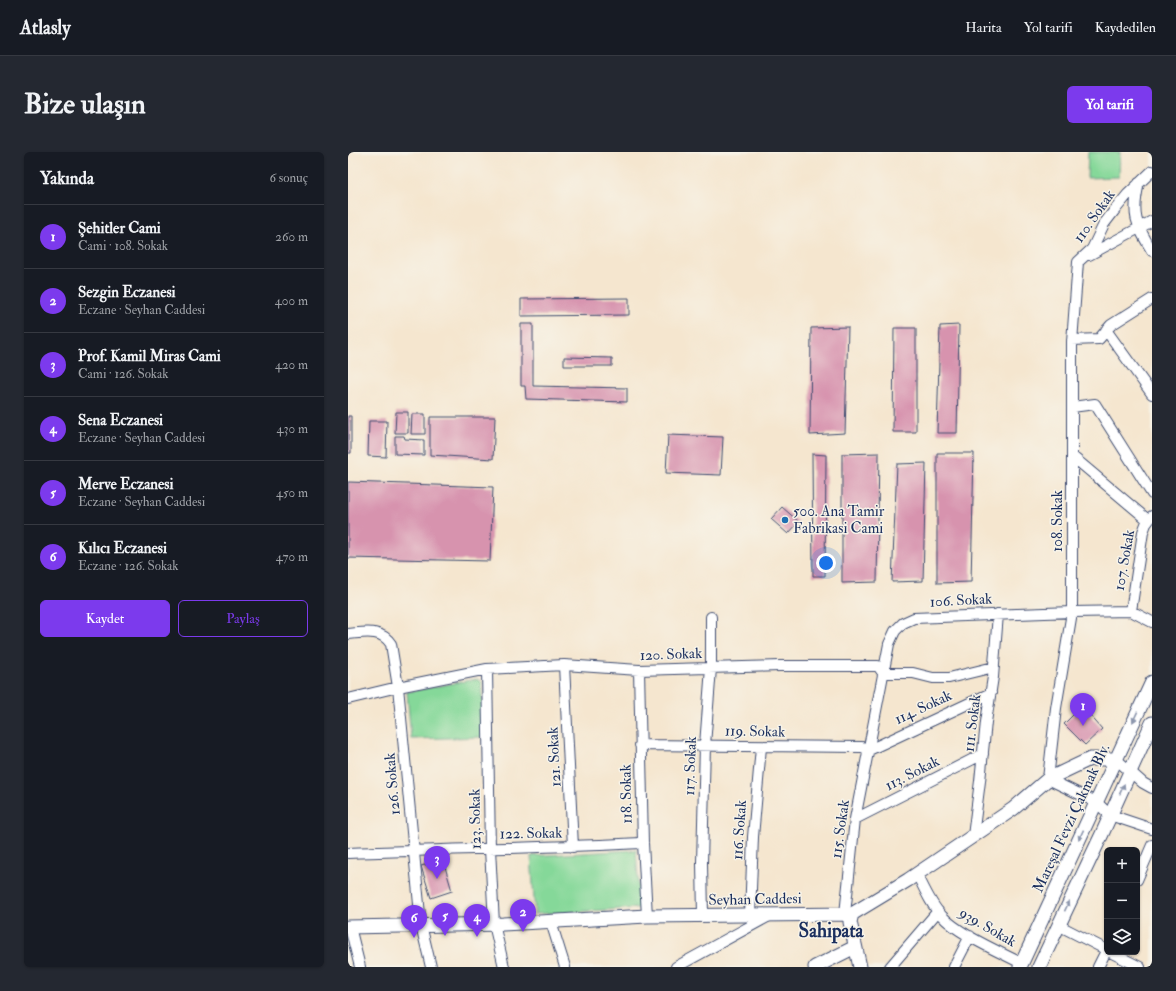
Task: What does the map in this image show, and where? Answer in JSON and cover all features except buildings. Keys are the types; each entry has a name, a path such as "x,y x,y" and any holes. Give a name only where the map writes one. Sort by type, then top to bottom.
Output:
{"main road":[{"name":"Mareşal Fevzi Çakmak Blv.","path":"1021,965 1152,682"},
{"path":"1038,967 1152,723"},
{"path":"860,967 849,914 917,874 1013,809 1048,778 1090,760 1116,759"},
{"name":"Seyhan Caddesi","path":"349,927 551,922 647,916 849,914"},
{"path":"815,967 855,947"}],"street":[{"name":"110. Sokak","path":"1078,262 1092,249 1104,224 1114,211 1152,171"},
{"path":"1139,183 1135,208 1136,219 1139,228 1152,251"},
{"path":"1078,262 1152,221"},
{"name":"108. Sokak","path":"1048,778 1056,708 1072,612 1072,340 1078,262"},
{"path":"1072,340 1099,339 1111,325 1152,299"},
{"path":"1106,330 1152,394"},
{"path":"1072,407 1095,404 1152,494"},
{"path":"1072,456 1150,518"},
{"name":"107. Sokak","path":"1131,611 1143,532 1150,518"},
{"name":"106. Sokak","path":"869,750 889,644 895,631 903,623 914,618 998,614 1131,611 1152,622"},
{"name":"111. Sokak","path":"973,836 994,667 998,614"},
{"name":"117. Sokak","path":"703,916 702,863 705,745 711,668 711,617"},
{"name":"126. Sokak","path":"348,634 381,634 387,638 391,644 398,686 412,850 421,925 430,967"},
{"name":"120. Sokak","path":"348,699 398,686 487,669 564,665 639,670 780,666 878,666 884,673 914,673 934,678 949,678 994,667"},
{"name":"121. Sokak","path":"564,665 573,847"},
{"name":"123. Sokak","path":"487,669 490,848 494,924 504,967"},
{"name":"118. Sokak","path":"639,670 643,843 647,916"},
{"name":"114. Sokak","path":"869,750 991,693"},
{"name":"119. Sokak","path":"640,746 705,745 862,748 869,750"},
{"name":"116. Sokak","path":"750,915 753,836 760,747"},
{"name":"115. Sokak","path":"849,914 855,819 869,750"},
{"name":"113. Sokak","path":"855,819 983,754"},
{"path":"1116,759 1143,783 1152,788"},
{"path":"1048,778 1096,802 1110,815 1152,829"},
{"name":"122. Sokak","path":"348,853 412,850 573,847 643,843"},
{"path":"1140,873 1152,845"},
{"name":"939. Sokak","path":"917,874 929,898 938,911 953,926 1021,965"},
{"path":"890,967 938,911"},
{"path":"676,967 771,915"},
{"path":"551,922 564,967"},
{"path":"1058,926 1104,948"},
{"path":"349,927 360,967"},
{"path":"954,967 970,936"},
{"path":"1098,967 1105,955"},
{"path":"1117,955 1140,967"}],"green space":[{"path":"1088,152 1120,152 1119,177 1087,178"},
{"path":"476,679 481,681 485,737 411,739 407,692"},
{"path":"636,850 640,908 535,914 531,856"}],"place":[{"name":"500. Ana Tamir Fabrikasi Cami","path":"785,520"},
{"name":"Şehitler Cami","path":"1083,726"},
{"name":"Prof. Kamil Miras Cami","path":"437,879"},
{"name":"Sezgin Eczanesi","path":"523,932"},
{"name":"Merve Eczanesi","path":"445,936"},
{"name":"Sena Eczanesi","path":"477,937"},
{"name":"Kılıcı Eczanesi","path":"414,938"}],"district":[{"name":"Sahipata","path":"831,930"}]}
